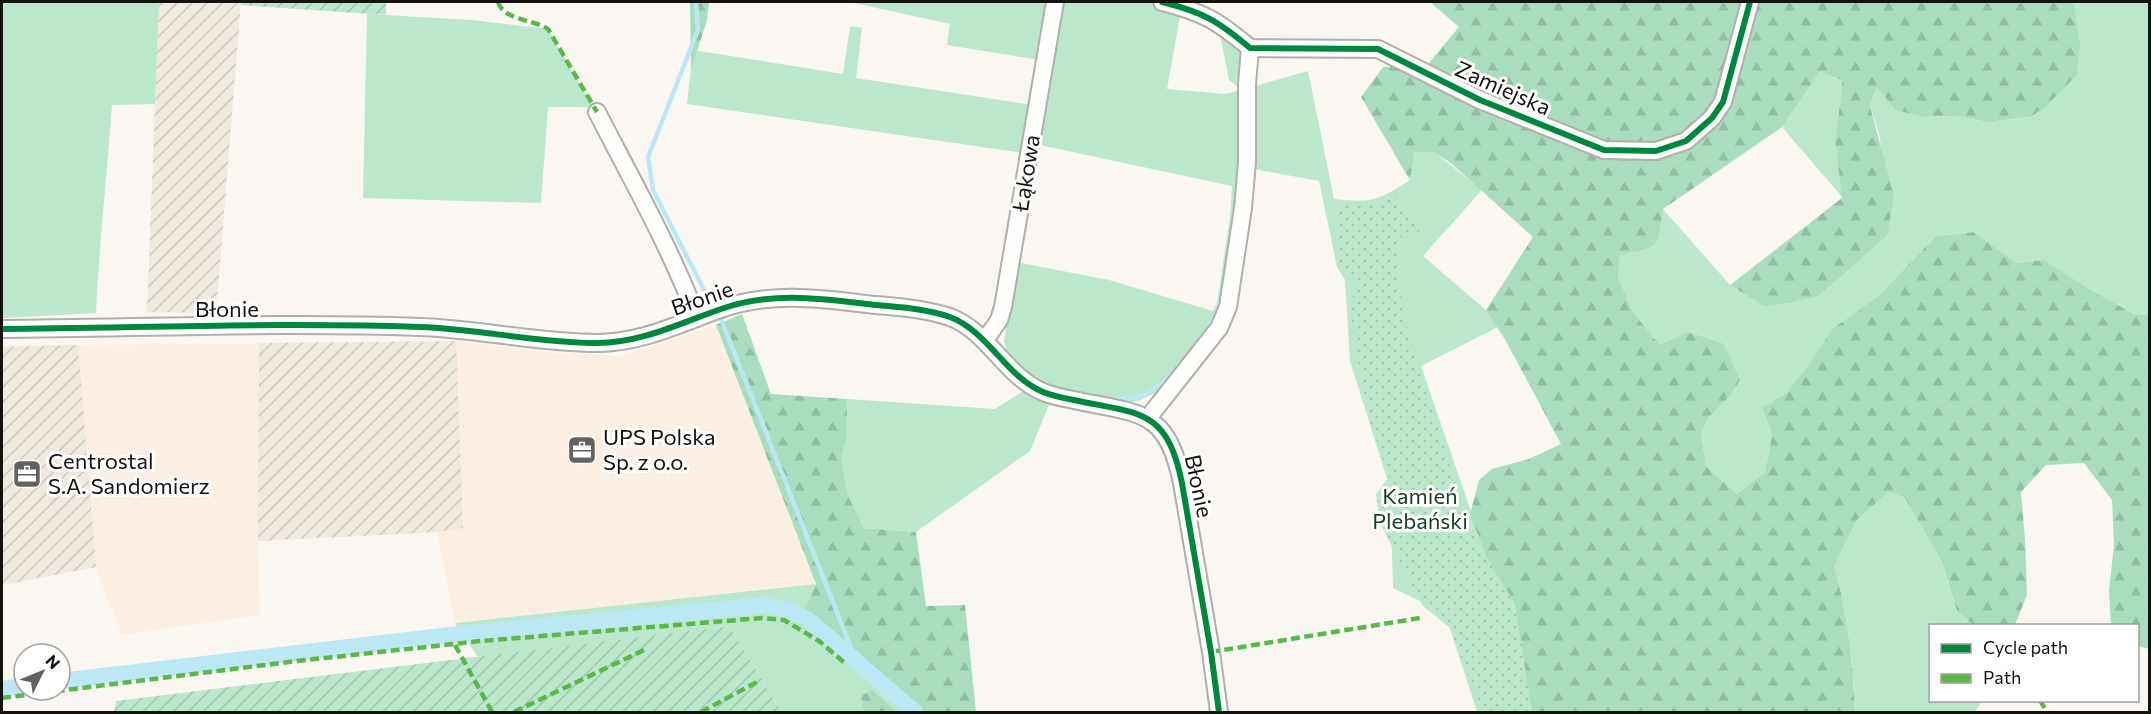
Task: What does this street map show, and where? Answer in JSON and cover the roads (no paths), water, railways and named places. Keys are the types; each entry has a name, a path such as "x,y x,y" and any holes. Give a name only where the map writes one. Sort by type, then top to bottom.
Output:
{"street":[{"name":"Łąkowa","path":"985,340 999,320 1003,307 1056,2"},
{"path":"1148,418 1219,328 1228,307 1243,208 1247,162 1247,84 1250,48 1234,33 1209,17 1194,10 1162,2"},
{"name":"Zamiejska","path":"1250,48 1378,49 1480,100 1604,150 1656,152 1686,141 1712,118 1723,102 1750,2"},
{"name":"Błonie","path":"597,112 686,288 697,318"},
{"name":"Błonie","path":"2,329 382,326 459,328 594,343 621,343 650,336 751,300 809,297 920,310 955,319 985,340 1021,379 1044,393 1148,418 1167,437 1178,462 1211,652 1219,712"}],"waterway":[{"path":"696,2 698,30 648,157 653,190 708,298"},
{"path":"1209,328 1220,303 1223,282"},
{"path":"721,319 857,663"},
{"path":"1111,399 1132,398 1150,391 1180,365"},
{"path":"72,680 459,634 768,605 788,610 809,620 915,712"},
{"path":"2,689 12,688"}],"place":[{"name":"UPS Polska Sp. z o.o.","path":"582,450"},
{"name":"Centrostal S.A. Sandomierz","path":"27,474"}],"park label":[{"name":"Kamień Plebański","path":"1420,508"}]}
